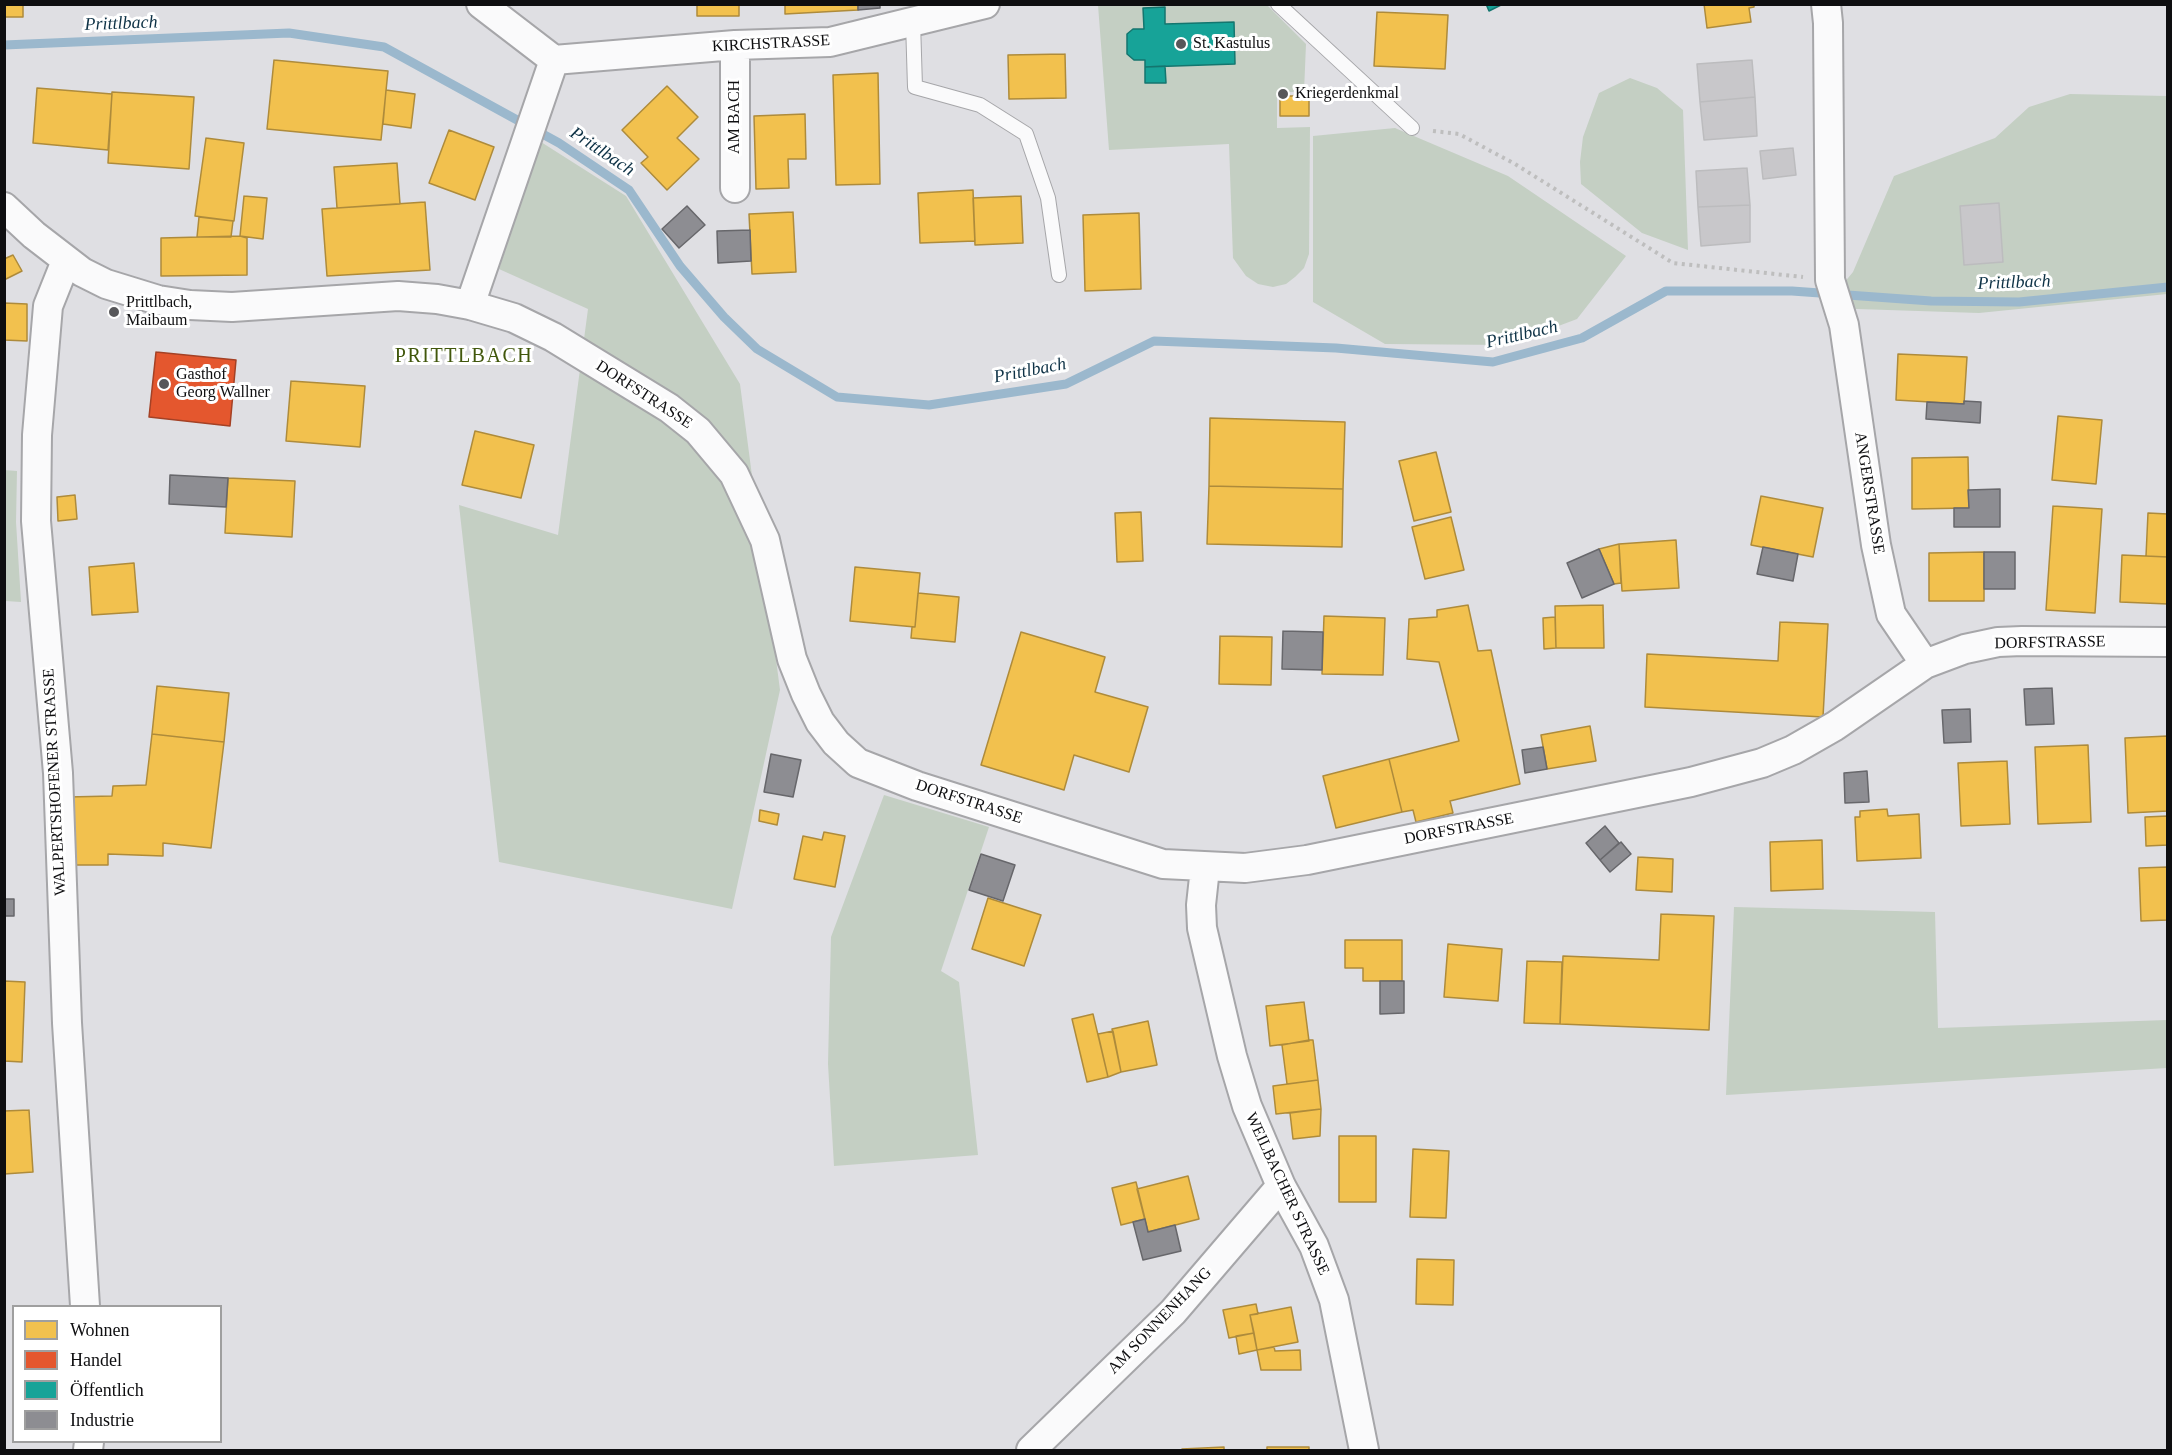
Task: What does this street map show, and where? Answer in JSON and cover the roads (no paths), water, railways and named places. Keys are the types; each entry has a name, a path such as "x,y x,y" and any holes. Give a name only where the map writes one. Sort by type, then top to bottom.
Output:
{"street":[{"path":"470,305 554,60 481,4"},
{"name":"KIRCHSTRASSE","path":"554,60 735,45 830,42 985,4"},
{"name":"ANGERSTRASSE","path":"1826,4 1830,280 1844,325 1876,545 1891,614 1925,664"},
{"name":"AM BACH","path":"735,45 735,188"},
{"name":"DORFSTRASSE","path":"4,207 34,235 82,272 114,286 158,300 190,305 232,307 398,296 437,298 514,318 553,337 669,408 699,431 734,474 765,540 792,659 806,694 820,722 836,743 858,763 917,786 1163,864 1205,868 1245,868 1307,860 1691,782 1752,766 1793,750 1835,726 1925,664 1965,649 1998,642 2022,641 2168,642"},
{"name":"WALPERTSHOFENER STRASSE","path":"66,261 48,306 37,435 36,521 58,773 68,1023 85,1305"},
{"name":"WEILBACHER STRASSE","path":"1205,868 1201,905 1202,928 1229,1045 1247,1106 1281,1186 1314,1246 1334,1300 1364,1450"},
{"name":"AM SONNENHANG","path":"1031,1450 1173,1312 1281,1186"}],"lane":[{"path":"1278,4 1412,128"},
{"path":"913,22 915,87 980,105 1026,134 1048,198 1059,275"}],"waterway":[{"name":"Prittlbach","path":"4,45 289,33 384,47 559,143 629,190 680,266 724,317 757,349 837,397 929,405 1066,384 1154,341 1336,348 1493,362 1582,338 1666,291 1792,291 1931,301 2019,302 2168,287"}],"place":[{"name":"St. Kastulus","path":"1181,44"},
{"name":"Kriegerdenkmal","path":"1283,94"},
{"name":"Prittlbach, Maibaum","path":"114,312"},
{"name":"Gasthof Georg Wallner","path":"164,384"}],"district":[{"name":"PRITTLBACH","path":"464,357"}]}
